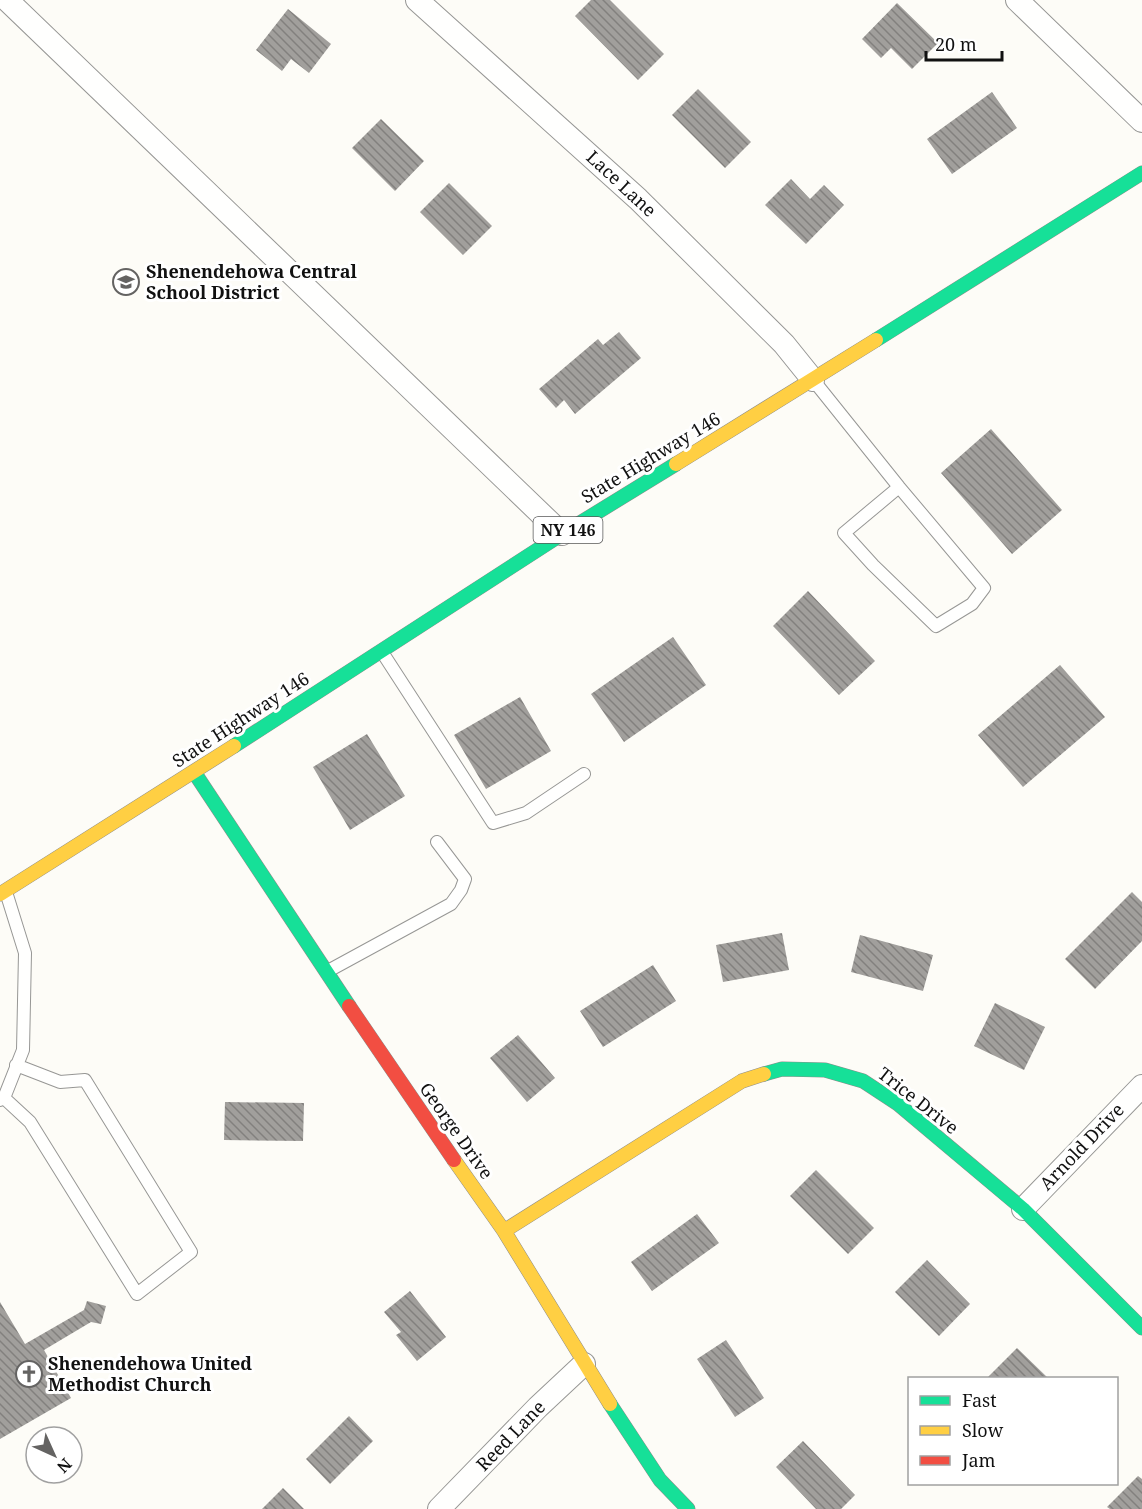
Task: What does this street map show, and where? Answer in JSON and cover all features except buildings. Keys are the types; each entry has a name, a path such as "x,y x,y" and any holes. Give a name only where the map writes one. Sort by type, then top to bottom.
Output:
{"street":[{"path":"7,0 562,534"},
{"name":"Lace Lane","path":"417,0 638,199 784,345 813,380"},
{"path":"1017,0 1142,121"},
{"name":"State Highway 146","path":"3,893 562,534 813,380 1142,173"},
{"name":"George Drive","path":"194,772 412,1101 504,1231 584,1364 660,1479 688,1509"},
{"name":"Trice Drive","path":"504,1231 742,1081 782,1069 825,1070 863,1081 897,1104 1023,1209 1142,1328"},
{"name":"Arnold Drive","path":"1023,1209 1142,1086"},
{"name":"Reed Lane","path":"440,1509 538,1407 584,1364"}],"lane":[{"path":"813,380 984,588 972,604 936,626 844,533 899,486"},
{"path":"382,651 493,823 526,813 584,774"},
{"path":"327,972 452,904 465,879 437,842"},
{"path":"3,893 25,953 23,1050 16,1065 2,1099 30,1122 137,1294 191,1252 85,1080 60,1082 16,1065"}],"traffic: fast":[{"path":"876,340 1142,173"},
{"path":"234,746 562,534 676,464"},
{"path":"194,772 349,1006"},
{"path":"764,1074 782,1069 825,1070 863,1081 898,1104 1023,1209 1142,1328"},
{"path":"610,1404 660,1480 688,1509"}],"traffic: slow":[{"path":"676,464 876,340"},
{"path":"0,894 234,746"},
{"path":"504,1231 742,1081 764,1074"},
{"path":"454,1160 504,1231 610,1404"}],"traffic: jam":[{"path":"349,1006 454,1160"}],"place":[{"name":"Shenendehowa Central School District","path":"126,282"},
{"name":"Shenendehowa United Methodist Church","path":"29,1374"}]}
